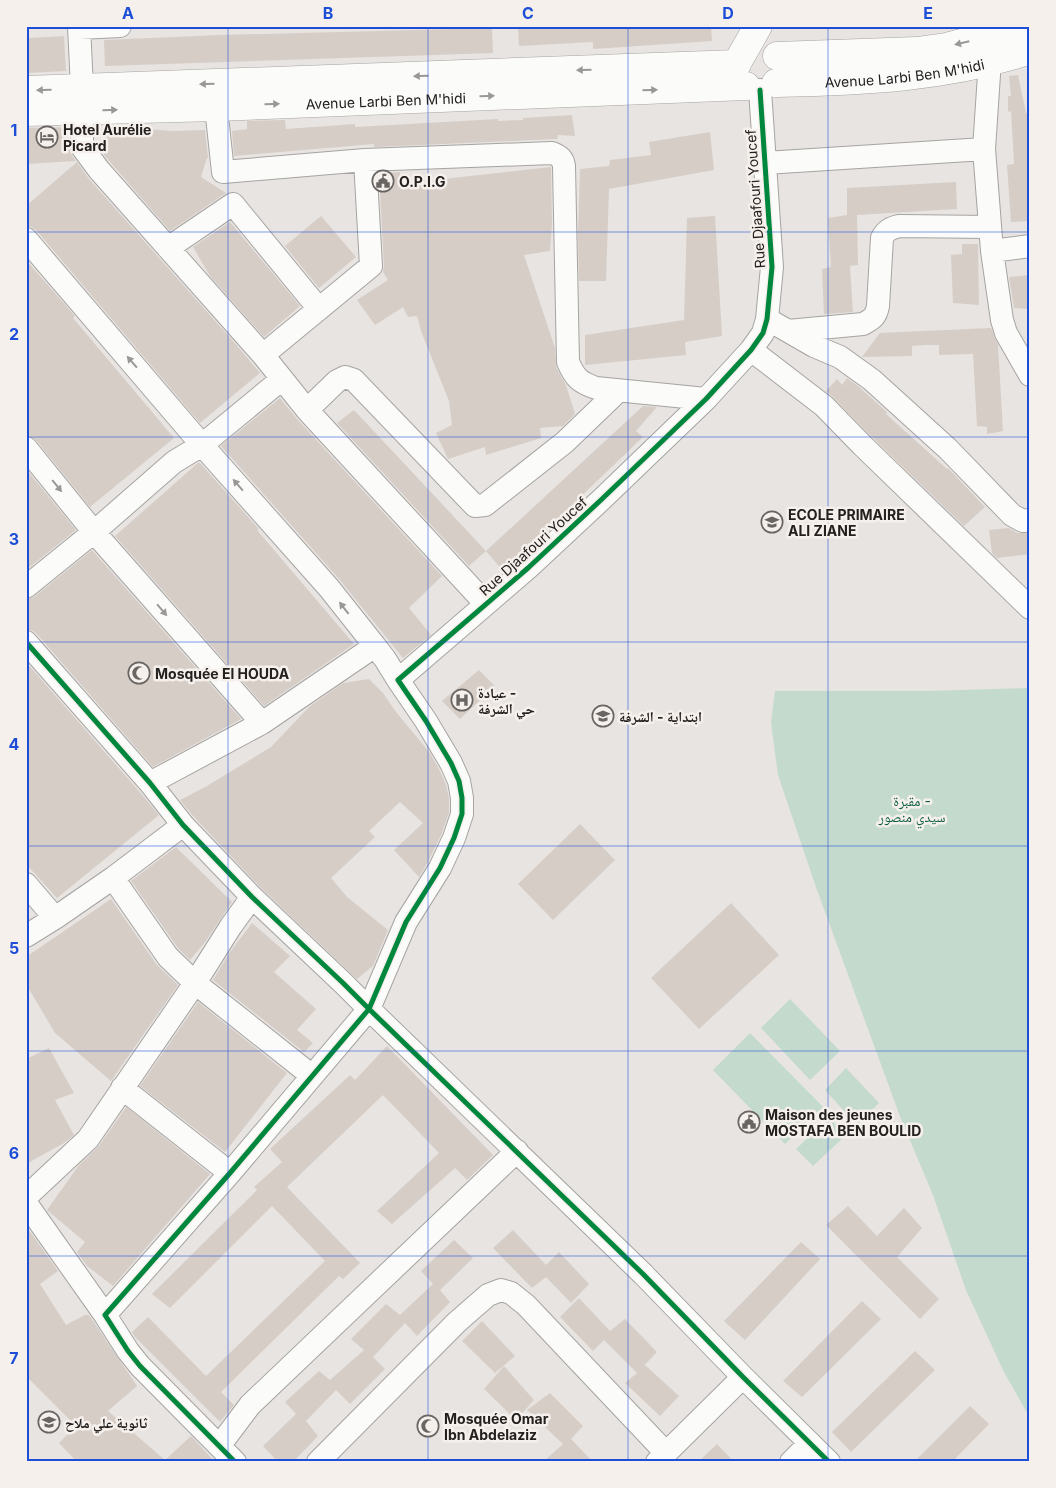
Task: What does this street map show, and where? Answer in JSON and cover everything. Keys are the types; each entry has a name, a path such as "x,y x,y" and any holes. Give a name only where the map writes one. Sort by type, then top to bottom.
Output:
{"main road":[{"name":"Avenue Larbi Ben M'hidi","path":"26,112 82,99 752,76 846,81 899,77 966,68 991,48 1026,26"},
{"name":"Avenue Larbi Ben M'hidi","path":"752,76 745,52 751,48 758,47 765,39 917,51 946,47 1030,50"},
{"path":"752,76 780,76 780,62 765,39"},
{"name":"Avenue Larbi Ben M'hidi","path":"26,90 82,99 216,106 752,76"}],"street":[{"path":"120,26 79,27 82,147 99,170 263,355 307,410 485,604"},
{"path":"991,48 984,149 992,251 1002,320 1006,333 1023,350 1030,375"},
{"name":"Rue Djaafouri Youcef","path":"398,680 528,568 706,399 763,333 767,319 772,267 765,164 752,76"},
{"path":"216,106 222,172 365,160 552,153 558,155 563,160 565,176 568,362 574,375 583,383 596,388 706,399"},
{"path":"765,164 984,149"},
{"path":"263,355 371,266 365,160"},
{"path":"168,248 234,204 319,309"},
{"path":"788,331 863,324 873,319 877,314 878,306 882,238 885,232 891,228 900,226 990,227"},
{"path":"26,239 202,445 328,588 375,646 426,720 451,763 459,781 462,798 462,814 454,838 440,868 406,922 369,1009 230,1173 105,1315"},
{"path":"992,251 1030,246"},
{"path":"767,319 814,346 840,357 872,380 948,449 1012,515 1023,521 1030,520"},
{"path":"750,350 824,406 1030,608"},
{"path":"307,410 337,382 345,377 354,380 476,506 480,506 485,505 565,442 618,391"},
{"path":"26,587 94,532 174,462 202,445 282,379"},
{"path":"26,448 94,532 262,723"},
{"path":"26,642 150,783 183,825 252,897 636,1267 830,1462"},
{"path":"150,783 262,723 375,646"},
{"path":"26,936 56,918 113,878 183,825"},
{"path":"113,878 168,956 195,983 312,1075"},
{"path":"26,884 56,918"},
{"path":"26,1197 88,1139 195,983 230,926 252,897"},
{"path":"122,1088 230,1173"},
{"path":"26,1203 140,1366 228,1454 250,1405 517,1151"},
{"path":"318,1462 457,1322 488,1295 501,1290 511,1293 526,1305 662,1457 743,1376"},
{"path":"791,1462 810,1442"}],"green space":[{"name":"مقبرة - سيدي منصور","path":"1030,688 1030,1418 1004,1372 966,1290 933,1195 901,1119 817,890 778,775 771,722 775,691 929,691"},
{"path":"790,999 840,1051 810,1080 761,1028"},
{"path":"750,1033 823,1107 785,1144 713,1070"},
{"path":"846,1068 879,1103 857,1125 825,1090"},
{"path":"829,1118 846,1135 813,1166 796,1149"}],"building":[{"path":"544,26 711,26 712,41 593,49 593,42 519,46 518,28"},
{"path":"492,28 493,53 105,66 104,40"},
{"path":"64,36 66,71 26,73 26,38"},
{"path":"1018,75 1026,113 1030,113 1030,221 1011,222 1007,165 1014,164 1011,111 1008,112 1008,96 1011,96 1009,76"},
{"path":"572,115 575,136 558,135 557,139 374,147 374,144 234,156 232,131 247,129 247,121 285,120 286,129 355,124 355,127 498,119 498,121 523,120 523,118"},
{"path":"103,126 173,131 205,130 208,158 201,177 226,193 170,231 104,155"},
{"name":"Hotel Aurélie Picard","path":"69,127 69,148 76,161 26,164 26,128"},
{"path":"710,132 714,170 609,189 606,281 579,281 580,169 609,166 610,160 651,155 649,142"},
{"path":"77,162 89,179 260,373 200,423 36,230 26,226 26,206"},
{"path":"551,167 552,224 550,251 524,255 555,348 556,367 566,385 575,414 563,426 540,428 541,438 486,455 485,447 448,459 436,433 452,425 449,401 421,331 417,316 408,317 403,307 375,325 357,300 388,280 383,272 379,173 400,172 400,184"},
{"path":"956,182 957,209 857,215 858,265 850,266 853,312 824,314 822,269 831,267 828,218 847,215 847,188"},
{"path":"321,216 356,257 319,288 285,246"},
{"path":"715,216 722,336 685,342 686,355 585,365 585,335 684,320 687,218"},
{"path":"230,222 300,306 264,337 210,276 193,247"},
{"path":"962,244 978,244 979,305 953,303 951,255 962,254"},
{"path":"26,260 75,316 73,318 174,438 90,507 36,440 26,435"},
{"path":"1030,275 1030,309 1014,308 1009,277"},
{"path":"991,328 998,345 1003,431 987,434 987,427 977,426 973,354 939,355 939,345 925,345 912,346 912,356 862,357 880,333"},
{"path":"847,378 948,468 985,507 964,526 826,391 837,379 842,385"},
{"path":"280,398 297,419 442,576 409,608 431,635 403,658 339,579 221,446"},
{"path":"643,406 657,407 636,431 643,437 503,571 486,551"},
{"path":"354,410 486,551 469,566 337,423"},
{"path":"199,462 259,529 257,530 354,644 264,706 115,536"},
{"path":"26,469 76,530 26,570"},
{"path":"1009,528 1017,533 1030,533 1030,554 997,558 992,553 989,530"},
{"name":"Mosquée El HOUDA","path":"92,550 241,719 153,767 36,633 26,629 26,600 34,597"},
{"path":"26,662 159,815 57,898 26,864"},
{"path":"479,670 495,686 460,719 442,701"},
{"path":"369,679 383,693 430,753 446,785 449,812 442,833 419,877 394,850 423,823 400,802 369,831 375,837 331,878 347,897 388,930 373,966 357,979 261,888 180,800 271,747 309,707 343,683"},
{"path":"580,824 615,860 553,920 518,884"},
{"path":"176,847 232,902 205,942 190,960 178,948 131,881"},
{"path":"111,899 157,965 178,985 111,1081 55,1033 26,984 26,957"},
{"path":"731,903 779,955 699,1029 651,978"},
{"path":"252,923 290,956 274,972 316,1009 297,1030 313,1043 304,1052 213,980 230,952"},
{"path":"198,1002 287,1073 225,1152 140,1086"},
{"path":"387,1046 493,1155 467,1180 455,1168 392,1224 377,1211 439,1153 383,1095 287,1187 360,1263 343,1279 339,1276 221,1392 234,1405 220,1422 132,1332 148,1317 206,1376 325,1261 272,1206 170,1308 152,1294 257,1190 254,1187 282,1162 270,1149 350,1075 355,1080"},
{"path":"49,1048 74,1093 55,1100 74,1135 64,1143 26,1164 26,1059"},
{"path":"126,1107 210,1174 113,1286 87,1266 77,1252 85,1242 47,1210 79,1165 99,1146"},
{"path":"848,1206 877,1236 904,1208 922,1228 897,1257 939,1299 920,1319 826,1225"},
{"path":"26,1226 58,1271 40,1284 66,1325 85,1315 89,1315 137,1386 108,1411 165,1460 191,1436 215,1462 77,1462 59,1443 76,1426 26,1376"},
{"path":"513,1230 546,1265 559,1252 589,1284 571,1303 546,1277 532,1288 493,1248"},
{"path":"454,1240 473,1258 440,1290 450,1302 417,1336 405,1323 373,1357 385,1369 350,1404 336,1390 306,1421 318,1436 293,1462 278,1462 263,1446 296,1414 285,1402 319,1371 330,1380 364,1350 351,1339 386,1304 400,1315 433,1284 421,1271"},
{"path":"801,1242 820,1259 745,1340 724,1321"},
{"path":"579,1298 610,1331 625,1319 657,1352 637,1373 604,1340 593,1351 560,1317"},
{"path":"862,1301 881,1319 802,1397 783,1381"},
{"path":"482,1321 515,1356 495,1373 462,1341"},
{"path":"915,1351 935,1370 851,1452 832,1432"},
{"path":"645,1365 679,1396 660,1416 625,1383"},
{"path":"504,1366 534,1400 516,1420 484,1389"},
{"path":"550,1393 583,1426 571,1439 593,1462 543,1462 563,1444 527,1410"},
{"path":"970,1406 989,1424 952,1462 914,1462"},
{"path":"717,1444 734,1462 698,1462"}],"cycle path":[{"path":"26,642 150,783 183,825 252,897 369,1009 406,922 440,868 454,838 462,814 459,781 451,763 426,721 398,680 528,568 602,499 706,399 751,350 763,333 767,319 772,267 760,90"},
{"path":"235,1462 140,1366 105,1315 230,1173 369,1009 643,1274 829,1462"}],"place":[{"name":"Hotel Aurélie Picard","path":"47,137"},
{"name":"O.P.I.G","path":"383,181"},
{"name":"ECOLE PRIMAIRE ALI ZIANE","path":"772,522"},
{"name":"Mosquée El HOUDA","path":"139,673"},
{"name":"عيادة - حي الشرفة","path":"462,700"},
{"name":"ابتداية - الشرفة","path":"603,716"},
{"name":"Maison des jeunes MOSTAFA BEN BOULID","path":"749,1122"},
{"name":"ثانوية علي ملاح","path":"49,1422"},
{"name":"Mosquée Omar Ibn Abdelaziz","path":"428,1426"}]}
